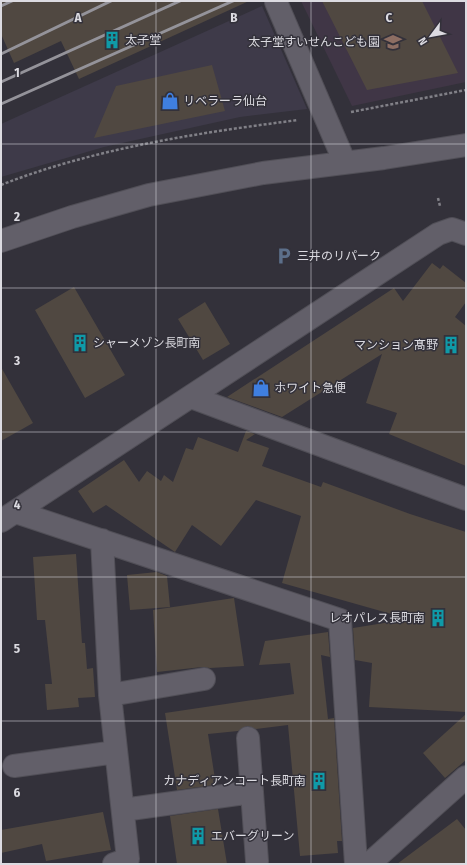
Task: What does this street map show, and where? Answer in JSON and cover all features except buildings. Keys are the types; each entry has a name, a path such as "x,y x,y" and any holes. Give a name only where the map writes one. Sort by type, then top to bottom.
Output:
{"street":[{"path":"276,2 346,163"},
{"path":"1,241 72,217 149,195 263,174 466,145"},
{"path":"9,516 438,234 452,229 466,234"},
{"path":"191,397 466,500"},
{"path":"9,516 102,540 340,620 356,864"},
{"path":"102,540 110,695 128,859 114,864"},
{"path":"110,695 204,679"},
{"path":"248,738 257,861"},
{"path":"14,766 116,752"},
{"path":"369,864 466,777"},
{"path":"123,810 252,792"}],"path":[{"path":"1,185 83,159 207,132 325,116 466,90"}],"shaded area":[{"name":"太子堂すいせんこども園","path":"301,1 466,1 466,82 352,106"},
{"path":"262,6 307,109 240,117 104,147 1,177 1,124"}],"railway":[{"path":"1,6 12,1"},
{"path":"1,54 111,1"},
{"path":"1,82 180,1"},
{"path":"1,104 233,1"}],"place":[{"name":"太子堂","path":"112,40"},
{"name":"太子堂すいせんこども園","path":"393,42"},
{"name":"リベラーラ仙台","path":"170,101"},
{"name":"三井のリパーク","path":"284,256"},
{"name":"シャーメゾン長町南","path":"80,343"},
{"name":"マンション髙野","path":"451,345"},
{"name":"ホワイト急便","path":"261,388"},
{"name":"レオパレス長町南","path":"438,618"},
{"name":"カナディアンコート長町南","path":"319,781"},
{"name":"エバーグリーン","path":"198,836"}]}
